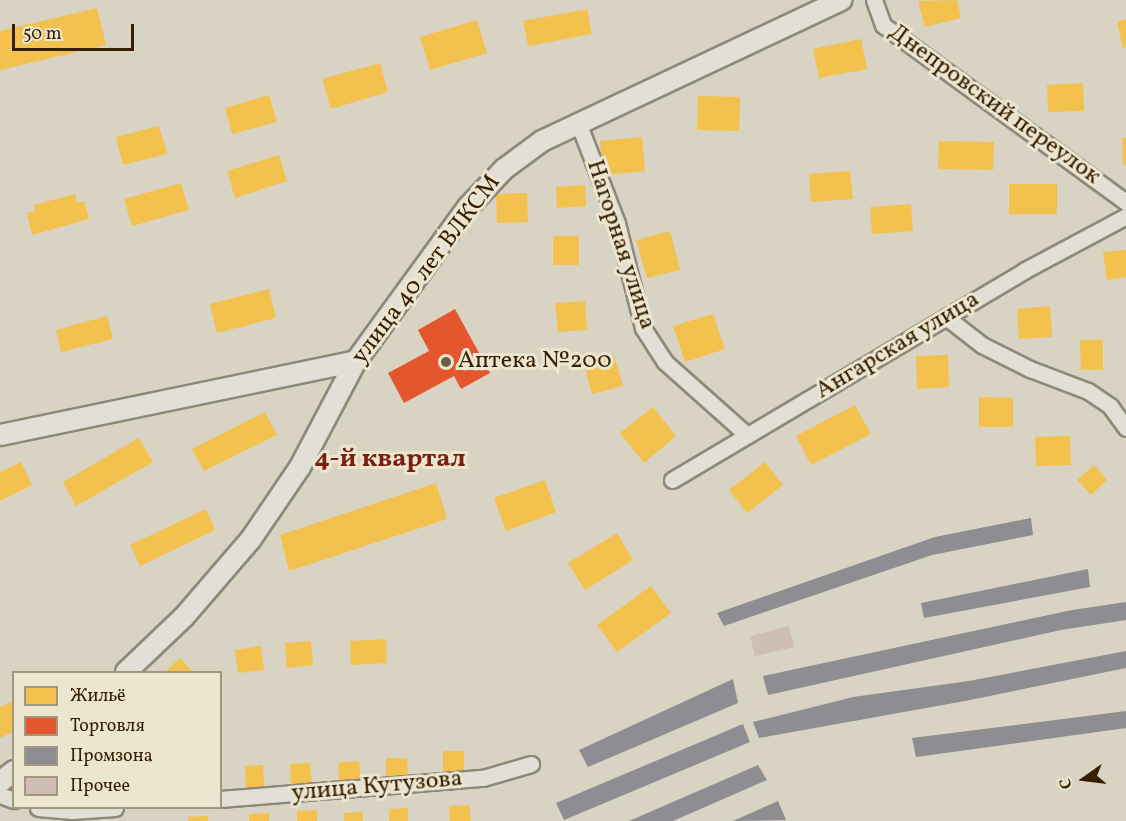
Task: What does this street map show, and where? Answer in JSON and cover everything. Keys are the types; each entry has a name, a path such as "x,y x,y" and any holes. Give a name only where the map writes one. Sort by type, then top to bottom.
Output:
{"street":[{"name":"улица 40 лет ВЛКСМ","path":"127,671 183,618 251,540 300,466 356,361 468,207 504,169 542,141 841,0"},
{"name":"Днепровский переулок","path":"874,0 883,25 1126,202"},
{"name":"Нагорная улица","path":"579,125 617,223 643,328 665,362 747,435"},
{"name":"Ангарская улица","path":"672,480 946,317 1126,216"},
{"path":"946,317 982,345 1029,369 1088,391 1110,406 1126,428"},
{"path":"0,435 356,361"},
{"name":"улица Кутузова","path":"222,799 483,778 531,764"},
{"path":"0,782 12,773"},
{"path":"55,809 72,811 94,809"}],"building: Жильё":[{"path":"957,0 961,18 925,27 918,1"},
{"path":"97,8 106,45 0,70 0,31"},
{"path":"587,9 592,34 528,46 523,21"},
{"path":"1126,19 1126,47 1123,48 1117,22"},
{"path":"477,20 487,53 430,70 420,37"},
{"path":"861,39 867,69 819,78 813,49"},
{"path":"380,63 388,92 331,109 322,79"},
{"path":"1083,83 1084,111 1048,112 1047,85"},
{"path":"269,95 277,122 232,134 225,108"},
{"path":"698,96 740,97 739,131 697,130"},
{"path":"159,126 167,154 123,165 116,137"},
{"path":"642,137 645,171 603,175 600,141"},
{"path":"1122,138 1126,138 1126,165 1123,165"},
{"path":"939,141 994,142 993,170 938,169"},
{"path":"279,155 287,181 235,198 227,171"},
{"path":"850,171 853,199 811,202 809,174"},
{"path":"181,183 189,210 132,226 124,199"},
{"path":"1009,184 1057,184 1057,214 1009,214"},
{"path":"585,185 586,206 557,208 556,187"},
{"path":"527,193 528,222 497,223 496,194"},
{"path":"75,194 77,203 84,201 89,219 32,235 27,213 35,211 34,205"},
{"path":"911,204 913,231 872,234 870,207"},
{"path":"670,231 680,270 647,278 636,240"},
{"path":"553,236 579,236 579,265 553,265"},
{"path":"1126,250 1126,277 1107,280 1103,252"},
{"path":"269,289 276,318 217,333 210,304"},
{"path":"585,301 587,330 558,332 555,303"},
{"path":"1050,306 1052,337 1019,339 1017,309"},
{"path":"713,314 725,349 685,362 673,326"},
{"path":"107,316 113,339 61,352 56,330"},
{"path":"1080,340 1103,340 1103,370 1081,370"},
{"path":"948,355 949,387 917,389 916,356"},
{"path":"614,356 623,386 592,394 584,365"},
{"path":"979,397 1013,398 1013,427 979,427"},
{"path":"855,405 871,434 811,465 796,436"},
{"path":"653,407 676,436 644,463 620,433"},
{"path":"265,412 277,435 204,471 192,449"},
{"path":"1070,436 1071,465 1036,466 1035,437"},
{"path":"139,438 153,462 76,506 63,482"},
{"path":"21,462 32,485 0,501 0,472"},
{"path":"765,462 783,485 747,513 729,490"},
{"path":"1094,465 1107,480 1091,495 1077,480"},
{"path":"545,480 556,512 506,531 494,498"},
{"path":"436,483 447,519 289,571 280,535"},
{"path":"206,509 215,530 140,566 130,545"},
{"path":"617,533 633,560 585,590 568,563"},
{"path":"651,586 671,613 617,652 597,625"},
{"path":"386,639 387,663 351,665 350,641"},
{"path":"311,641 313,665 287,668 285,643"},
{"path":"261,646 264,670 238,673 235,650"},
{"path":"180,658 192,671 166,671"},
{"path":"12,702 12,732 0,738 0,707"},
{"path":"443,751 464,751 464,774 443,774"},
{"path":"386,758 407,758 408,779 386,779"},
{"path":"359,761 361,780 339,782 338,763"},
{"path":"310,763 312,785 291,786 290,764"},
{"path":"263,765 264,787 246,788 245,766"},
{"path":"469,805 471,821 450,821 449,806"},
{"path":"408,808 408,821 389,821 389,809"},
{"path":"317,810 317,821 297,821 297,811"},
{"path":"363,812 363,821 344,821 344,813"},
{"path":"269,813 269,821 249,821 249,814"},
{"path":"208,816 208,821 188,821 188,817"}],"building: Торговля":[{"name":"Аптека №200","path":"455,309 490,373 461,389 454,376 404,403 388,373 429,351 418,330"}],"building: Промзона":[{"path":"1031,518 1033,535 932,555 724,626 717,613 935,537"},
{"path":"1088,569 1090,587 924,618 921,603"},
{"path":"1126,602 1126,620 1061,630 768,695 763,676 1072,610"},
{"path":"1126,651 1126,668 965,701 759,738 753,722 853,697 969,681"},
{"path":"733,679 738,703 588,767 579,750"},
{"path":"1126,711 1126,728 916,757 912,738"},
{"path":"743,724 750,742 564,820 556,803"},
{"path":"758,765 767,780 673,821 629,821"},
{"path":"778,801 786,820 733,821"}],"building: Прочее":[{"path":"789,626 794,647 755,656 750,636"}],"place":[{"name":"Аптека №200","path":"446,362"}],"district":[{"name":"4-й квартал","path":"390,460"}]}
